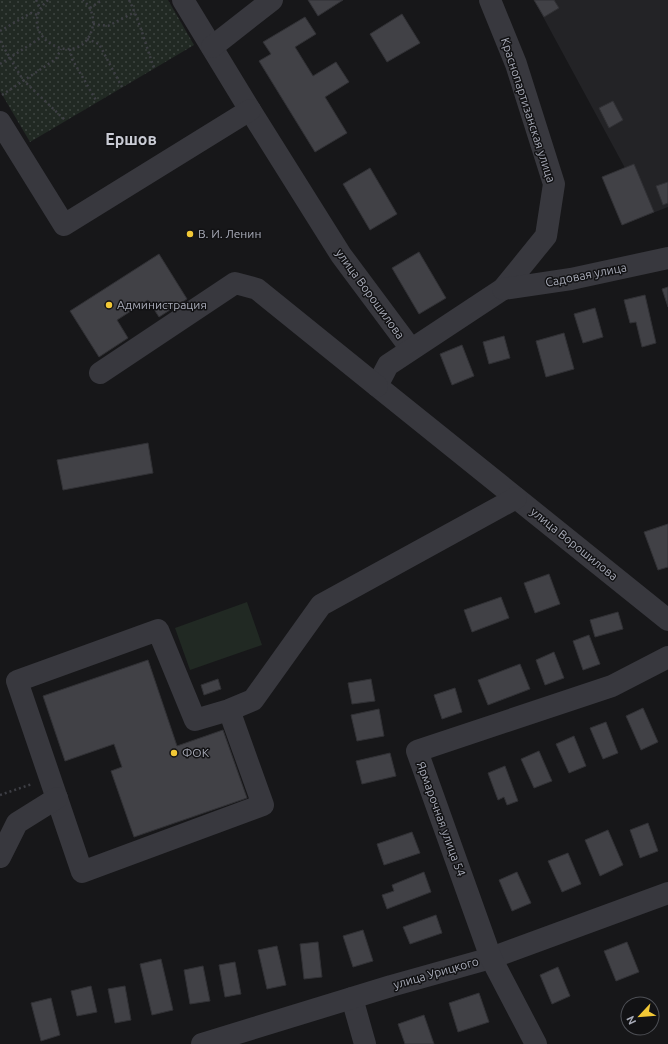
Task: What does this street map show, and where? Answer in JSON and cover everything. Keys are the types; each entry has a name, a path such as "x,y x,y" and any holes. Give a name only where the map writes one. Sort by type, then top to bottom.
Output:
{"street":[{"name":"улица Ворошилова","path":"183,0 341,255 411,349 388,365 377,386 668,620"},
{"path":"212,47 272,0"},
{"name":"Краснопартизанская улица","path":"411,349 503,289 546,236 554,184 516,64 490,0"},
{"path":"0,122 64,225 250,110"},
{"name":"Садовая улица","path":"503,289 571,279 668,258"},
{"path":"100,373 235,283 257,289 377,386"},
{"path":"229,710 263,805 82,872 17,681 158,630 195,720 229,710 253,700 321,605 516,498"},
{"name":"Ярмарочная улица 54","path":"536,1044 491,958 417,751 612,686 668,657"},
{"path":"0,857 17,823 57,798"},
{"name":"улица Урицкого","path":"202,1044 228,1040 352,998 491,958 668,893"},
{"path":"352,998 365,1044"}],"path":[{"path":"36,0 40,9"},
{"path":"48,0 40,9 38,15 38,26 42,37 51,45 61,49 70,49 80,45 87,39 93,24 90,8 83,0"},
{"path":"90,8 102,0"},
{"path":"130,0 154,68"},
{"path":"93,24 108,26 135,12"},
{"path":"0,31 31,13 38,15"},
{"path":"0,64 42,37"},
{"path":"87,39 99,44 122,87"},
{"path":"0,41 24,80 66,121"},
{"path":"2,95 56,59 61,49"},
{"path":"70,49 72,59 97,102"},
{"path":"0,795 50,778"}],"shaded area":[{"path":"0,0 168,0 194,45 30,142 0,91"},
{"path":"534,0 668,0 668,207 622,225 602,177 625,168"},
{"path":"247,602 262,645 190,670 175,628"}],"building":[{"path":"308,0 343,0 318,16"},
{"path":"534,0 554,0 559,8 544,17"},
{"path":"402,14 420,43 387,62 370,34"},
{"path":"305,17 316,34 295,47 313,76 336,62 349,82 325,97 347,133 315,152 259,61 271,54 263,42"},
{"path":"613,101 623,120 609,128 599,108"},
{"path":"634,164 654,212 622,225 602,177"},
{"path":"370,168 397,214 370,230 343,184"},
{"path":"668,182 668,203 663,205 656,186"},
{"path":"419,252 446,298 419,314 392,268"},
{"name":"Администрация","path":"159,254 187,299 159,317 148,300 117,320 128,338 99,357 70,311"},
{"path":"668,287 668,307 662,289"},
{"path":"645,295 656,343 642,347 636,322 630,323 624,300"},
{"path":"595,308 603,337 583,343 574,314"},
{"path":"564,333 574,369 546,377 536,341"},
{"path":"504,336 510,358 489,364 483,342"},
{"path":"462,345 474,376 452,385 440,354"},
{"path":"148,443 153,473 63,490 57,460"},
{"path":"668,524 668,567 658,570 644,532"},
{"path":"549,574 560,604 535,613 524,583"},
{"path":"501,597 509,618 472,632 464,610"},
{"path":"618,612 623,629 595,637 590,620"},
{"path":"589,635 600,664 583,670 573,641"},
{"path":"554,652 564,678 545,685 536,660"},
{"name":"ФОК","path":"148,660 177,746 223,730 247,798 134,837 111,771 122,767 114,744 65,761 43,696"},
{"path":"520,664 530,689 488,705 478,680"},
{"path":"218,679 221,689 204,695 201,685"},
{"path":"371,679 375,701 352,704 348,683"},
{"path":"455,688 462,712 442,719 434,695"},
{"path":"643,708 658,742 641,750 626,716"},
{"path":"379,709 384,736 357,741 351,715"},
{"path":"606,722 618,753 603,759 590,728"},
{"path":"574,736 586,766 569,773 556,744"},
{"path":"539,751 552,781 534,788 521,759"},
{"path":"390,753 396,776 362,784 356,761"},
{"path":"505,766 518,801 507,805 504,797 498,800 488,773"},
{"path":"648,823 658,851 640,858 630,830"},
{"path":"608,830 623,865 600,876 585,840"},
{"path":"412,832 420,853 384,865 377,844"},
{"path":"568,853 581,884 562,892 548,861"},
{"path":"424,872 431,892 387,909 382,895 394,891 392,885"},
{"path":"517,872 531,903 512,911 499,880"},
{"path":"436,915 442,933 410,944 403,927"},
{"path":"363,930 373,961 353,967 343,936"},
{"path":"318,942 322,977 304,979 300,944"},
{"path":"627,942 639,972 616,981 604,951"},
{"path":"277,946 286,985 267,989 258,950"},
{"path":"161,959 173,1010 152,1015 140,964"},
{"path":"235,962 241,994 225,997 219,965"},
{"path":"203,966 210,1001 190,1004 184,970"},
{"path":"558,967 570,996 552,1004 540,975"},
{"path":"91,986 97,1012 77,1016 71,991"},
{"path":"125,986 131,1020 115,1023 108,989"},
{"path":"479,993 489,1022 458,1032 449,1003"},
{"path":"51,998 60,1035 41,1041 31,1003"},
{"path":"424,1015 434,1044 405,1044 398,1024"}],"place":[{"name":"В. И. Ленин","path":"190,234"},
{"name":"Администрация","path":"109,305"},
{"name":"ФОК","path":"174,753"}],"district":[{"name":"Ершов","path":"131,139"}]}
